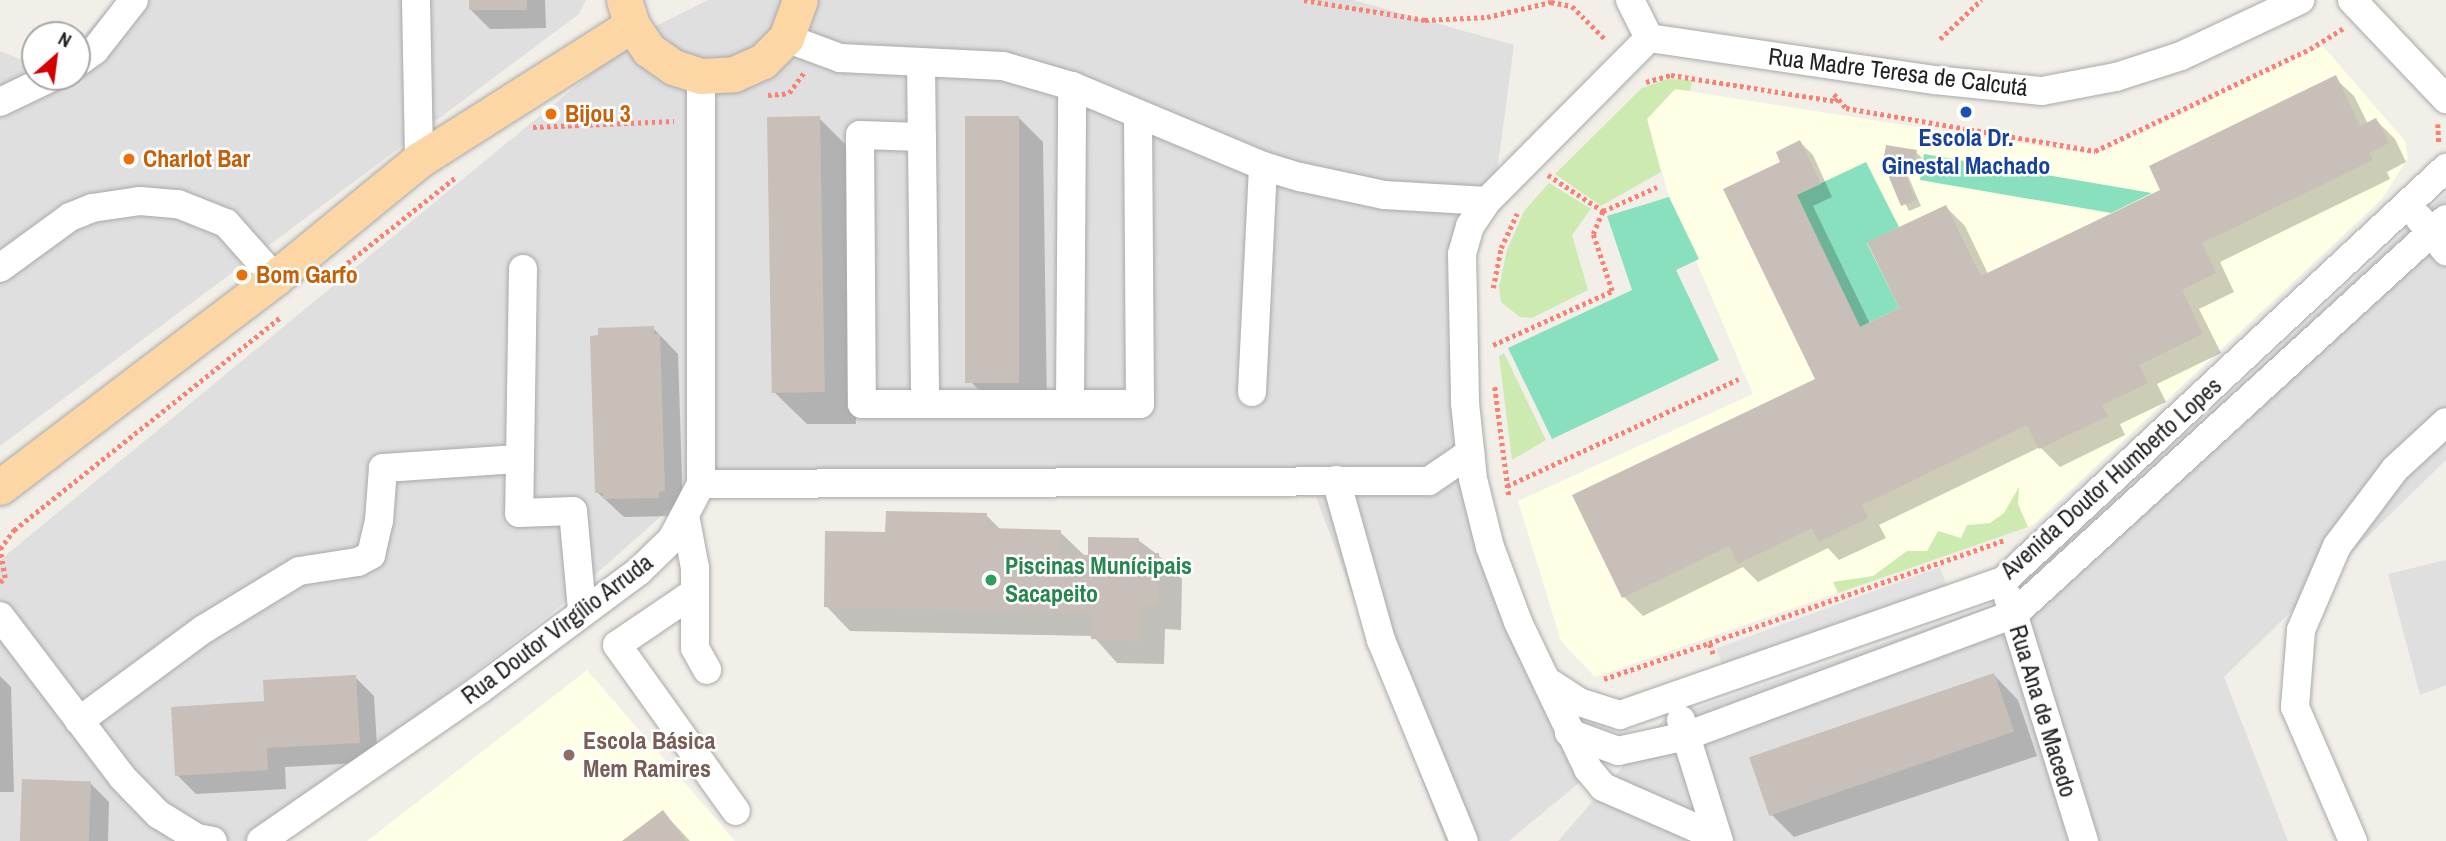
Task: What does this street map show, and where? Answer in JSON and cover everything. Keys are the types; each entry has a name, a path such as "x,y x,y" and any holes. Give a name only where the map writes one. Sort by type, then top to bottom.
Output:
{"main road":[{"path":"0,487 275,278 419,160 628,13 649,50 673,67 701,76 734,74 763,61 796,51 800,0"}],"street":[{"path":"91,53 134,0"},
{"path":"416,0 419,160"},
{"path":"1630,0 1649,38 1487,201 1470,226 1462,254 1461,333 1470,453 1490,547 1569,733 1603,787 1718,839"},
{"name":"Rua Madre Teresa de Calcutá","path":"1649,38 2008,89 2065,89 2181,56 2300,0"},
{"path":"2352,0 2437,106"},
{"path":"796,51 840,58 1003,66 1072,86 1263,166 1384,195 1487,201"},
{"path":"921,62 925,404"},
{"name":"Rua Doutor Virgílio Arruda","path":"261,841 479,690 582,609 639,571 672,539 701,484 701,76"},
{"path":"1070,403 1072,86"},
{"path":"0,102 23,91"},
{"path":"922,137 860,135 862,404 1140,404 1138,114"},
{"name":"Avenida Doutor Humberto Lopes","path":"1547,681 1579,702 1620,715 1674,699 2003,580 2408,205 2442,158"},
{"path":"1252,392 1263,166"},
{"path":"0,268 70,217 92,208 140,201 178,204 226,223 275,278"},
{"path":"1569,733 1618,751 1686,736 2014,614 2441,234 2408,205"},
{"path":"523,269 519,513 573,511 582,609"},
{"path":"2353,841 2295,707 2301,630 2337,545 2395,469 2446,422"},
{"path":"701,484 1429,481 1470,453"},
{"path":"79,721 194,636 299,570 358,562 371,555 383,468 519,459"},
{"path":"1336,480 1381,640 1464,841"},
{"path":"685,515 695,592 695,648 707,670"},
{"name":"Rua Ana de Macedo","path":"2003,580 2084,841"},
{"path":"695,592 617,645 736,811"},
{"path":"0,616 122,777 158,814 197,838 213,841"},
{"path":"1674,699 1718,839"}],"path":[{"path":"1304,0 1425,20 1487,17 1550,2 1572,6 1596,27 1639,84 1671,75 1835,101 1864,69"},
{"path":"1940,39 1981,0"},
{"path":"1831,90 1846,108 2095,151 2310,49 2346,26 2355,36"},
{"path":"754,97 789,93 801,82 796,51"},
{"path":"2437,106 2442,158"},
{"path":"522,131 570,122 703,121"},
{"path":"1541,180 1556,165"},
{"path":"330,278 460,173"},
{"path":"1547,175 1603,211"},
{"path":"1493,345 1612,291 1593,234 1603,211 1657,187"},
{"path":"1492,292 1501,248 1524,200"},
{"path":"0,582 5,578 0,550 14,530 286,312"},
{"path":"1493,332 1494,356"},
{"path":"1495,378 1510,505"},
{"path":"1507,486 1739,379"},
{"path":"1606,685 1598,682 2008,539"},
{"path":"1709,643 1716,663"}],"shaded area":[{"path":"116,0 586,0 579,14 0,446 0,51 21,59 21,91 91,91 91,28"},
{"path":"708,0 1353,0 1514,45 1495,187 1464,278 1464,501 1580,782 1509,841 1445,841 1316,497 711,472 552,613 349,769 277,841 0,841 0,560 638,35"},
{"path":"2323,46 2405,141 2408,158 2382,199 2033,525 1595,677 1561,641 1518,501 1753,394 1669,197 1647,119 1675,89 2096,155"},
{"path":"2446,193 2446,460 2224,677 2288,841 1558,841 1664,719 2010,599"},
{"path":"2446,560 2446,685 2420,695 2388,574"},
{"path":"1940,567 1947,586 1723,667 1716,648"},
{"name":"Escola Básica Mem Ramires","path":"587,670 735,841 367,841"}],"green space":[{"path":"1667,79 1692,80 1690,91 1675,89 1647,119 1661,172 1601,206 1555,174 1642,88"},
{"path":"1924,154 2152,193 2111,213 1920,180"},
{"path":"1866,162 1899,227 1867,243 1899,308 1860,327 1796,195"},
{"path":"1549,183 1591,209 1572,235 1588,290 1532,318 1520,317 1501,302 1499,287 1507,250 1524,211"},
{"path":"1669,197 1699,259 1676,270 1719,360 1552,439 1508,348 1632,290 1607,216"},
{"path":"1504,353 1546,440 1512,460 1499,356"},
{"path":"2019,487 2018,504 2028,527 1838,593 1833,582 1873,576 1907,551 1927,551 1938,531 1961,538 1967,525 1990,523 2004,513"}],"building":[{"path":"469,0 527,0 527,10 469,10"},
{"path":"2336,75 2360,126 2376,118 2389,143 2369,153 2373,160 2202,243 2216,273 2182,290 2203,334 2139,365 2148,383 2102,405 2108,416 2039,449 2027,425 1862,505 1868,518 1819,542 1812,528 1738,564 1729,546 1622,598 1572,495 1815,379 1723,189 1780,162 1776,152 1800,140 1821,184 1797,195 1860,327 1899,308 1867,242 1946,205 1981,276 2160,190 2149,166"},
{"path":"820,116 825,392 772,393 767,117"},
{"path":"965,116 1019,116 1019,383 965,383"},
{"path":"1886,145 1917,150 1913,167 1901,165 1916,200 1901,206 1883,163"},
{"path":"654,326 654,334 660,334 665,491 659,492 659,498 603,499 603,493 595,493 590,336 598,335 598,328"},
{"name":"Piscinas Munícipais Sacapeito","path":"886,511 987,513 987,528 1061,530 1060,554 1088,555 1088,537 1139,538 1139,553 1159,553 1158,606 1141,606 1140,641 1091,639 1091,613 824,607 825,531 885,532"},
{"path":"1994,673 2014,732 1769,816 1749,757"},
{"path":"356,675 360,743 267,748 268,770 175,776 171,707 264,701 263,680"},
{"path":"22,779 91,781 89,841 20,841"},
{"path":"663,810 686,841 622,841"}],"place":[{"name":"Escola Dr. Ginestal Machado","path":"1966,112"},
{"name":"Bijou 3","path":"551,114"},
{"name":"Charlot Bar","path":"129,159"},
{"name":"Bom Garfo","path":"242,275"},
{"name":"Piscinas Munícipais Sacapeito","path":"991,580"},
{"name":"Escola Básica Mem Ramires","path":"569,755"}]}
